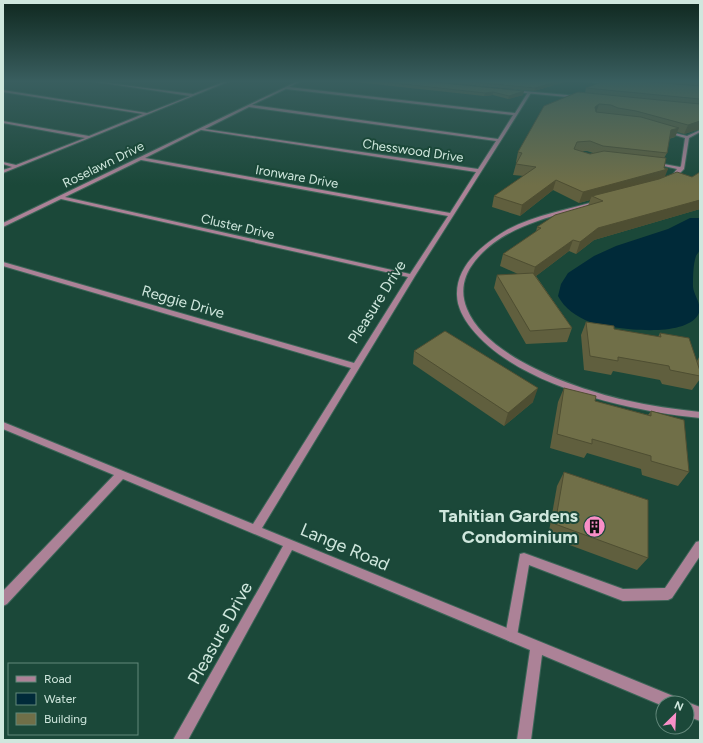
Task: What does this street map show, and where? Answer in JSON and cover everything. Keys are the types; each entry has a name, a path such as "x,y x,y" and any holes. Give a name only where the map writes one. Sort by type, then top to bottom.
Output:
{"street":[{"path":"3,172 144,116"},
{"name":"Roselawn Drive","path":"3,225 228,116"},
{"path":"319,116 499,140"},
{"name":"Pleasure Drive","path":"255,530 412,276 514,116"},
{"path":"3,122 88,137"},
{"name":"Chesswood Drive","path":"200,129 480,171"},
{"path":"665,131 688,137 700,131"},
{"path":"664,182 673,178 682,169 688,137"},
{"name":"Ironware Drive","path":"140,158 451,215"},
{"path":"650,163 682,169"},
{"path":"3,164 17,167"},
{"name":"Cluster Drive","path":"59,197 412,276"},
{"path":"608,199 532,222 509,232 478,253 465,272 460,285 459,294 468,321 482,337 510,359 540,374 613,400 668,411 700,415"},
{"name":"Reggie Drive","path":"3,264 356,366"},
{"name":"Lange Road","path":"3,425 655,696"},
{"path":"3,600 121,474"},
{"name":"Pleasure Drive","path":"180,740 290,544"},
{"path":"511,636 524,558 623,595 668,594 700,546"},
{"path":"524,740 537,647"}],"water":[{"path":"690,218 700,218 701,244 694,263 693,279 693,287 699,304 699,311 698,315 690,322 678,327 663,330 630,329 601,325 585,320 571,312 558,296 561,284 568,273 594,256 616,246 668,229"}],"building":[{"path":"539,116 629,116 641,117 679,128 671,130 667,153 603,146 590,141 577,142 574,149 590,154 604,151 666,158 664,168 668,169 583,192 556,180 522,205 494,196 536,167 516,164 522,153 518,152"},
{"path":"653,116 700,116 700,121 688,125"},
{"path":"677,172 692,177 700,172 700,200 598,228 580,242 573,240 535,267 503,254 541,228 537,227 555,215 603,201 592,196 659,179"},
{"path":"533,273 572,328 530,331 497,275"},
{"path":"586,322 614,326 614,329 661,337 660,333 689,338 700,371 700,376 670,370 669,366 618,357 618,361 590,356"},
{"path":"445,331 538,388 508,413 414,351"},
{"path":"564,388 596,396 595,401 651,416 651,411 684,420 689,472 651,461 651,456 592,439 592,444 557,434"},
{"name":"Tahitian Gardens Condominium","path":"564,472 648,500 648,558 555,524"}],"place":[{"name":"Tahitian Gardens Condominium","path":"594,526"}]}
